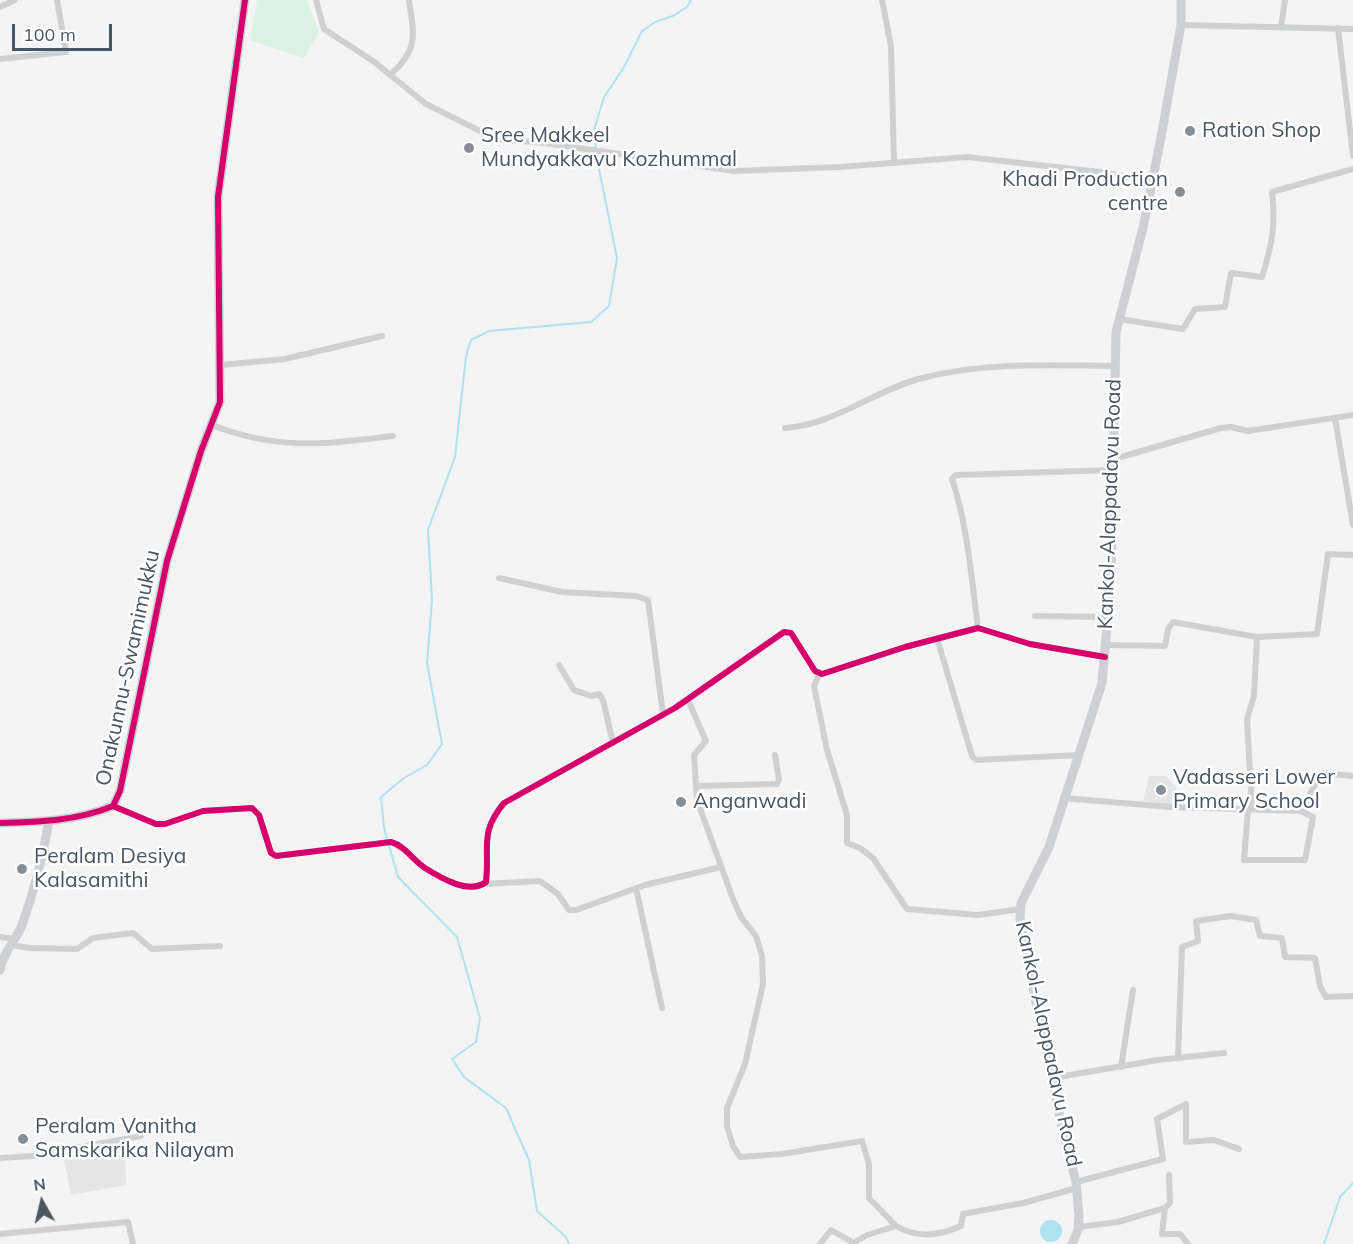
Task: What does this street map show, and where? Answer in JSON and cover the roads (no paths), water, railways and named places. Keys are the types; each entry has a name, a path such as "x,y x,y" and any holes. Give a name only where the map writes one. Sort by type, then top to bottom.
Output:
{"main road":[{"name":"Onakunnu-Swamimukku","path":"0,823 49,821 113,806 127,765 167,561 201,451 220,402 219,197 245,0"},
{"name":"Kankol-Alappadavu Road","path":"1072,1244 1078,1227 1077,1185 1024,949 1021,909 1049,847 1063,798 1098,699 1109,617 1114,459 1114,366 1119,319 1143,228 1181,25 1181,0"},
{"path":"0,970 2,958 14,942 42,860 49,821"}],"street":[{"path":"0,7 15,0"},
{"path":"0,59 66,52 57,0"},
{"path":"316,0 324,29 390,75 426,104 496,139 545,143 734,171 967,157 1100,172 1152,181"},
{"path":"390,75 405,61 412,48 409,0"},
{"path":"882,0 891,46 894,163"},
{"path":"1281,27 1285,0"},
{"path":"1181,25 1353,29"},
{"path":"1338,28 1353,156"},
{"path":"1119,319 1183,329 1195,309 1225,307 1231,273 1262,277 1273,244 1275,218 1272,192 1353,169"},
{"path":"221,365 285,359 382,336"},
{"path":"785,428 817,423 922,378 992,367 1114,366"},
{"path":"1114,459 1221,428 1231,427 1248,431 1353,415"},
{"path":"1335,418 1353,525"},
{"path":"213,425 242,437 307,445 393,436"},
{"path":"978,628 968,554 952,479 956,475 1113,470"},
{"path":"1106,645 1165,646 1168,629 1173,622 1257,637 1317,634 1328,554 1353,555"},
{"path":"499,578 562,592 636,596 648,600 663,714"},
{"path":"1035,616 1109,617"},
{"path":"819,674 978,628 1030,644 1105,657"},
{"path":"483,884 486,882 486,845 490,819 504,802 688,700 784,632 791,633 819,674"},
{"path":"1063,798 1170,807 1250,809 1301,811 1313,817 1305,860 1244,860 1250,809 1247,719 1254,696 1257,637"},
{"path":"937,638 975,760 1078,755"},
{"path":"559,665 574,690 591,696 599,694 603,700 613,742"},
{"path":"819,674 814,686 827,750 847,815 847,843 860,848 873,858 907,909 978,915 1021,909"},
{"path":"688,700 705,741 694,755 697,800 741,917 756,936 762,957 763,984 745,1064 727,1108 728,1126 733,1146 740,1157 803,1151 862,1141 869,1164 869,1198 896,1226 910,1234 951,1231 961,1226 963,1214 1023,1203 1163,1159 1157,1119 1186,1104 1186,1142 1214,1140 1239,1149"},
{"path":"696,786 777,784 779,780 775,755"},
{"path":"1301,811 1322,773 1353,776"},
{"path":"113,806 156,824 165,824 203,811 252,808 259,815 271,853 281,857 387,842 404,849 424,868 460,886 475,888 483,884 540,881 558,894 569,910 576,910 636,888 721,867"},
{"path":"636,888 663,1008"},
{"path":"1178,1057 1182,947 1198,941 1196,921 1232,916 1256,920 1260,936 1282,938 1285,957 1315,958 1320,986 1326,997 1353,996"},
{"path":"0,937 41,949 76,949 93,938 133,933 152,949 220,946"},
{"path":"1121,1067 1133,990"},
{"path":"1052,1078 1178,1057 1224,1053"},
{"path":"0,1158 33,1156 141,1136"},
{"path":"1078,1227 1118,1222 1165,1208 1170,1203 1169,1175"},
{"path":"1165,1208 1162,1234 1180,1234 1188,1244"},
{"path":"0,1234 128,1222 133,1244"},
{"path":"820,1244 831,1230 852,1243 896,1226"}],"water":[{"path":"1051,1220 1059,1223 1062,1231 1059,1239 1051,1242 1043,1239 1040,1231 1043,1223"}],"waterway":[{"path":"569,1244 566,1237 537,1211 529,1160 506,1108 464,1077 452,1059 476,1042 480,1018 457,937 398,877 384,828 381,797 404,778 427,765 442,744 427,663 432,600 428,530 455,457 466,356 471,340 489,331 591,322 609,306 617,258 597,159 594,130 604,97 623,69 642,31 655,22 673,16 687,7 691,0"},
{"path":"1324,1244 1340,1197 1353,1183"}],"place":[{"name":"Ration Shop","path":"1190,131"},
{"name":"Sree Makkeel Mundyakkavu Kozhummal","path":"469,148"},
{"name":"Khadi Production centre","path":"1180,192"},
{"name":"Vadasseri Lower Primary School","path":"1161,790"},
{"name":"Anganwadi","path":"681,802"},
{"name":"Peralam Desiya Kalasamithi","path":"22,869"},
{"name":"Peralam Vanitha Samskarika Nilayam","path":"23,1139"}]}
